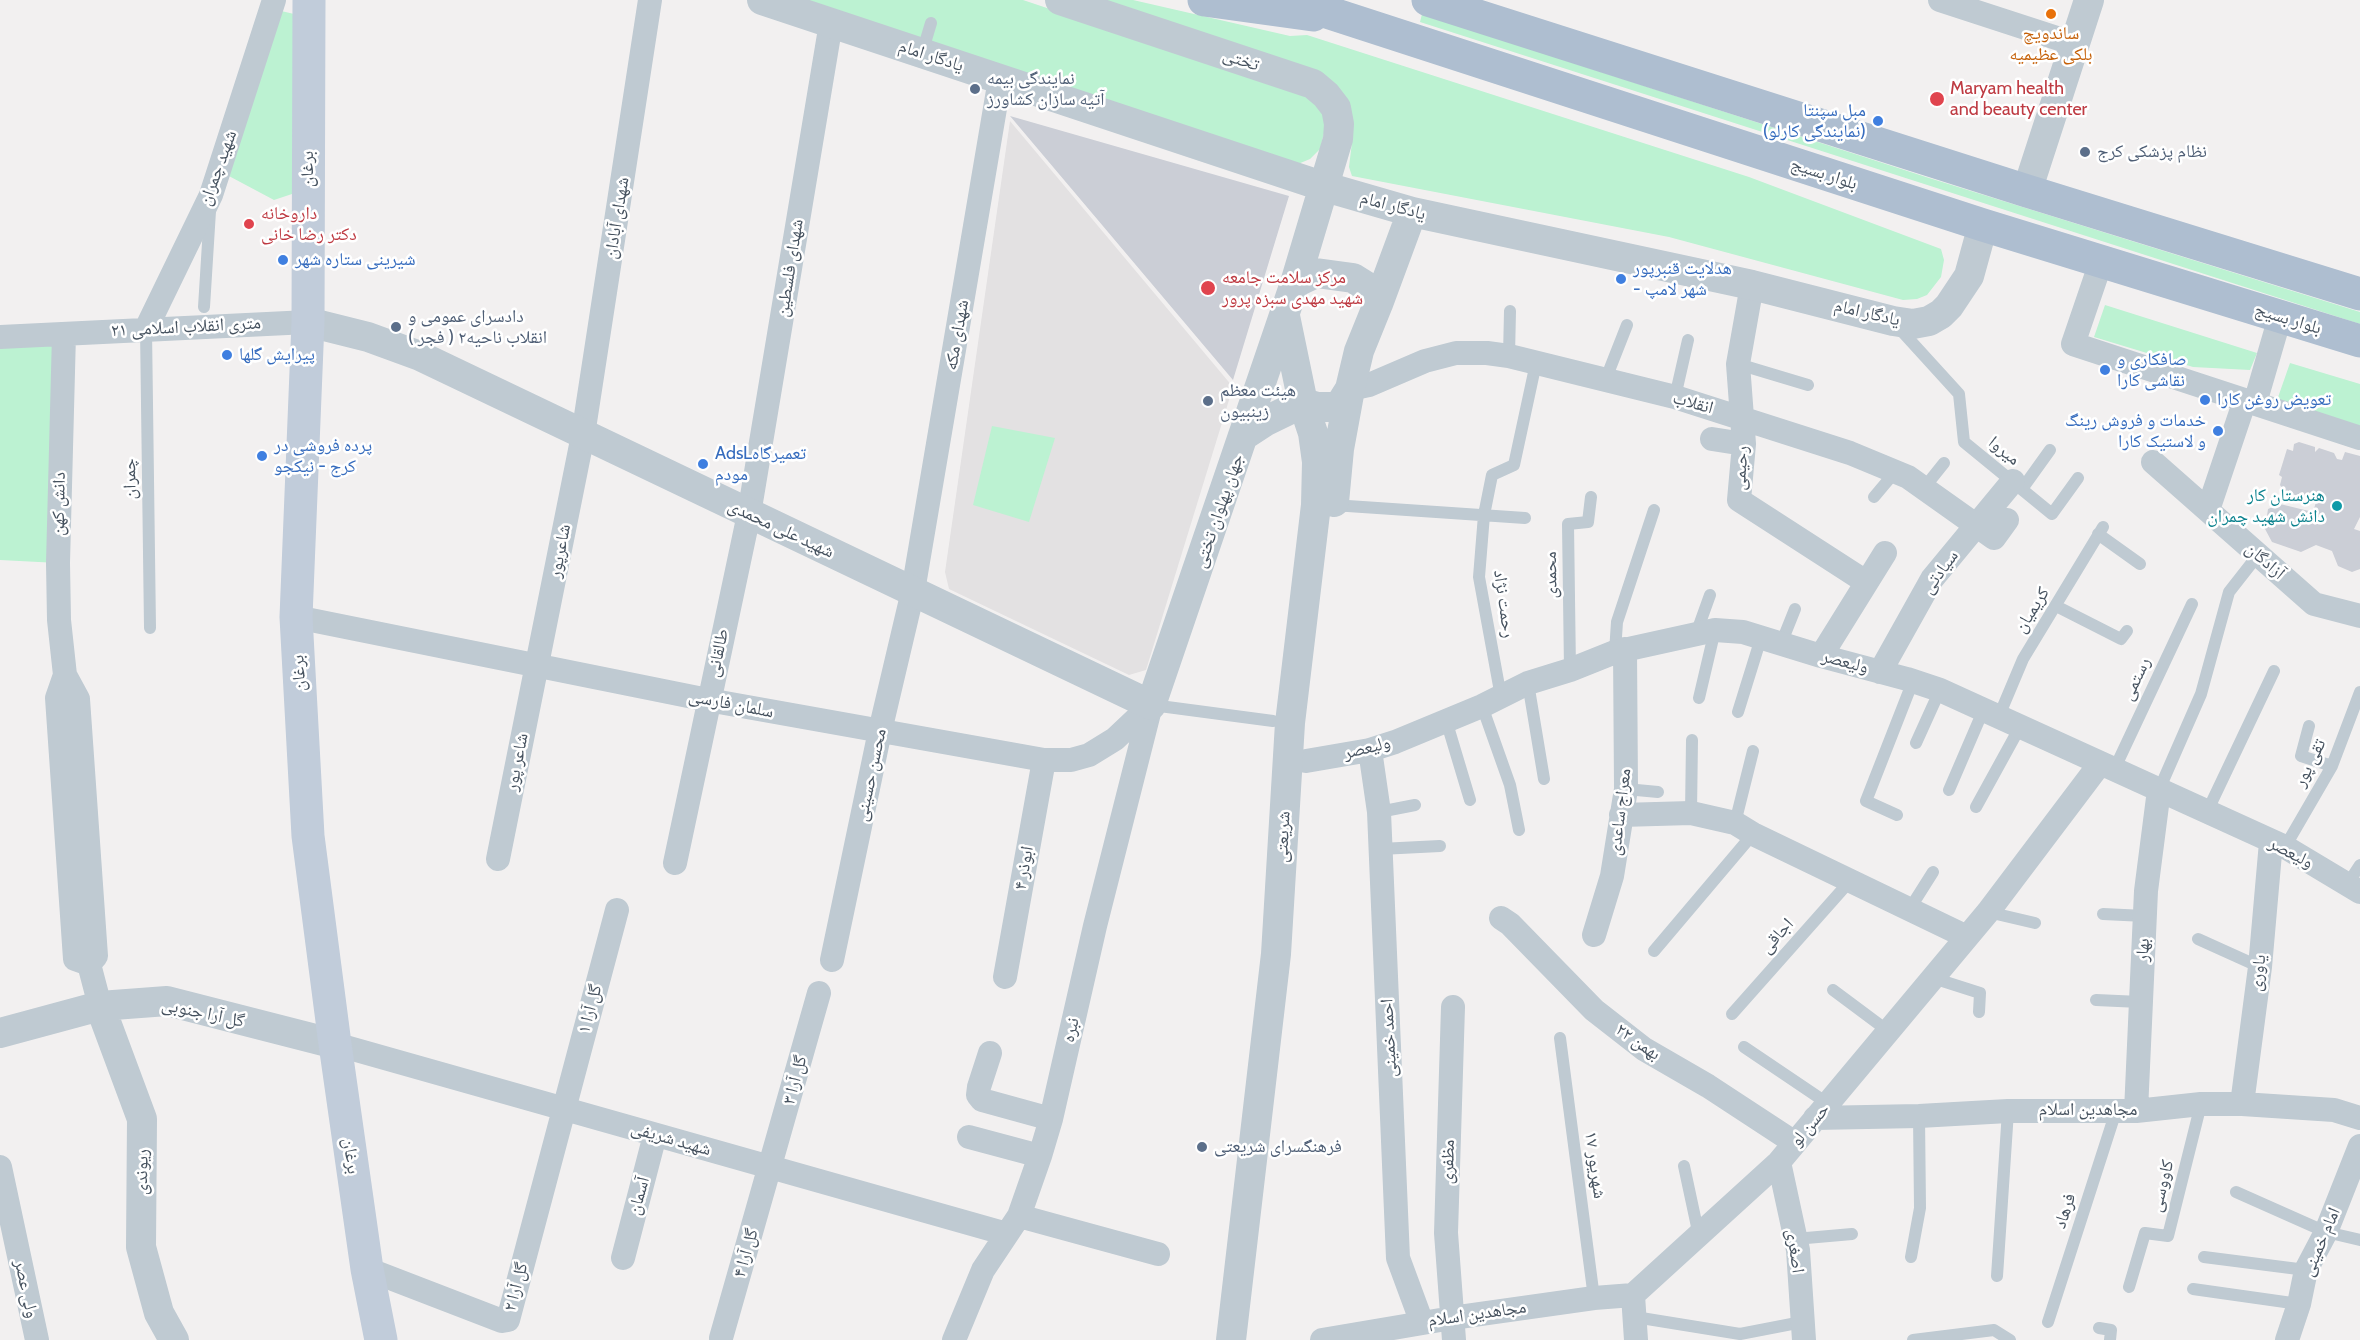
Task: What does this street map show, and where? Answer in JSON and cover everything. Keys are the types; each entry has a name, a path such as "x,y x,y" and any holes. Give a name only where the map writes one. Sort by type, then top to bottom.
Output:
{"main road":[{"name":"برغان","path":"309,0 308,321 296,616 308,836 334,1044 367,1269 381,1340"},
{"path":"1204,0 1353,21"},
{"name":"بلوار بسیج","path":"1290,0 1983,225 2360,341"},
{"path":"1428,0 2027,191 2360,294"}],"street":[{"name":"شهید چمران","path":"146,329 211,195 274,0"},
{"name":"شهدای آبادان","path":"583,435 650,0"},
{"name":"یادگار امام","path":"762,0 1322,186 1412,212 1752,285 1893,321 1913,324 1929,321 1949,306 1969,276 1983,225"},
{"name":"تختی","path":"1060,0 1313,84 1336,108 1339,124 1338,139 1322,186"},
{"path":"1940,0 2075,44"},
{"path":"2027,191 2089,0"},
{"name":"شهدای فلسطین","path":"749,514 831,23"},
{"name":"شهدای مکه","path":"913,591 1000,79"},
{"path":"1295,283 1322,186"},
{"name":"شریعتی","path":"1245,1340 1293,951 1310,713 1339,448 1359,351 1412,212"},
{"path":"2101,262 2073,344 2360,438"},
{"path":"1295,283 1316,273 1353,278 1369,288 1378,304"},
{"name":"جهان پهلوان تختی","path":"1151,705 1295,283"},
{"name":"رحیمی","path":"1752,285 1738,364 1744,444 1739,500 1866,582"},
{"name":"شریعتی","path":"1231,1340 1276,954 1290,723 1316,505 1317,462 1313,433 1285,316"},
{"path":"2208,510 2280,317"},
{"name":"۲۱ متری انقلاب اسلامی","path":"0,337 308,321"},
{"name":"شهید علی محمدی","path":"308,321 368,337 420,357 1151,705"},
{"name":"دانش کهن","path":"64,334 58,563 59,620 65,675 78,699 96,956 89,964 100,1006"},
{"name":"انقلاب","path":"1350,389 1368,386 1425,361 1456,353 1509,356 1675,397 1741,416 1850,453 1924,488 1994,538 2007,520"},
{"path":"1244,436 1266,421 1304,403 1317,407 1340,405 1350,389"},
{"name":"شاعرپور","path":"537,666 583,435"},
{"path":"1712,439 1744,444"},
{"name":"آزادگان","path":"2153,462 2314,604 2360,616"},
{"name":"سیادتی","path":"1880,672 1932,579 1977,524 2018,485"},
{"name":"طالقانی","path":"675,863 749,514"},
{"path":"1821,656 1885,553"},
{"name":"محسن حسینی","path":"832,960 880,731 913,591"},
{"name":"سلمان فارسی","path":"296,616 708,700 1044,760 1071,760 1089,755 1115,739 1151,705"},
{"name":"ولیعصر","path":"1306,761 1370,750 1491,701 1528,683 1620,651 1705,632 1743,632 1940,690 2356,881"},
{"name":"معراج ساعدی","path":"1594,935 1612,876 1626,789 1620,651"},
{"name":"شاعر پور","path":"498,859 537,666"},
{"name":"نبره","path":"954,1340 983,1270 1013,1225 1040,1156 1051,1119 1095,926 1151,705"},
{"name":"احمد خمینی","path":"1370,750 1378,812 1398,1258 1422,1323"},
{"name":"ابوذر ۴","path":"1005,977 1044,760"},
{"name":"حسن لو","path":"1635,1317 1699,1236 1779,1162 2106,767"},
{"name":"بهار","path":"2126,1111 2140,1002 2145,916 2158,790"},
{"path":"1621,815 1691,813 1744,829 1967,937"},
{"name":"یاوری","path":"2242,1104 2278,844"},
{"name":"گل آرا ۱","path":"564,1109 617,910"},
{"name":"۲۲ بهمن","path":"1501,918 1510,924 1594,1010 1644,1049 1708,1086 1795,1143"},
{"name":"گل آرا ۳","path":"771,1167 819,993"},
{"name":"گل آرا جنوبی","path":"0,1033 100,1006 167,1001 334,1044"},
{"name":"ریوندی","path":"100,1006 142,1119 141,1247 159,1313 174,1340"},
{"name":"مظفری","path":"1453,1007 1446,1233 1453,1329"},
{"name":"شهید شریفی","path":"334,1044 771,1167 1013,1225 1158,1254"},
{"path":"990,1053 979,1087 978,1095 982,1100 1051,1119"},
{"name":"مجاهدین اسلام","path":"1821,1111 1919,1116 2008,1110 2126,1111 2201,1104 2242,1104 2334,1110 2360,1118"},
{"name":"گل آرا ۲","path":"367,1269 502,1321 508,1320 564,1109"},
{"name":"آسمان","path":"623,1258 655,1135"},
{"path":"969,1137 1040,1156"},
{"name":"امام خمینی","path":"2292,1338 2306,1270 2326,1232 2360,1146"},
{"name":"اصغری","path":"1779,1162 1795,1239 1803,1331"},
{"name":"ولی عصر","path":"0,1167 37,1340"},
{"name":"گل آرا ۴","path":"721,1338 771,1167"},
{"name":"مجاهدین اسلام","path":"1322,1340 1363,1336 1422,1323 1453,1329 1594,1298 1635,1317"}],"lane":[{"path":"922,53 931,23"},
{"path":"204,307 211,195"},
{"path":"1509,356 1510,311"},
{"name":"میروا","path":"1893,321 1959,394 1964,442 2052,514 2078,478"},
{"path":"1605,381 1627,325"},
{"name":"چمران","path":"146,329 150,628"},
{"path":"1675,397 1688,340"},
{"name":"رحمت نژاد","path":"1519,830 1491,701 1479,577 1484,515 1492,475 1514,465 1536,363"},
{"path":"1738,364 1808,385"},
{"path":"2018,485 2050,450"},
{"path":"1924,488 1944,463"},
{"path":"1874,497 1894,472"},
{"name":"محمدی","path":"1570,670 1568,524 1588,522 1591,497"},
{"path":"1333,505 1525,518"},
{"path":"1620,651 1617,622 1654,510"},
{"name":"کریمیان","path":"1991,713 2101,530 2140,564"},
{"path":"2158,790 2201,694 2229,592 2258,555"},
{"path":"1698,698 1710,595"},
{"name":"رستمی","path":"2106,767 2192,604"},
{"path":"2056,606 2121,639 2127,631"},
{"path":"1737,712 1771,641 1796,609"},
{"path":"2207,812 2274,671"},
{"path":"1897,815 1866,801 1913,681"},
{"path":"1528,683 1544,779"},
{"path":"1916,743 1940,690"},
{"name":"تقی پور","path":"2278,844 2332,766 2360,693"},
{"path":"1151,705 1273,721"},
{"path":"1949,790 1991,713"},
{"path":"1446,720 1470,800"},
{"path":"2309,726 2301,756 2332,766"},
{"path":"1976,807 2020,727"},
{"path":"1691,813 1692,740"},
{"path":"1653,951 1744,829 1753,751"},
{"path":"1626,789 1658,792"},
{"path":"1378,812 1415,805"},
{"path":"1380,849 1440,846"},
{"path":"1908,910 1933,872"},
{"name":"اجاقی","path":"1732,1014 1850,881"},
{"path":"1988,912 2036,923"},
{"path":"2103,914 2145,916"},
{"path":"2198,939 2260,967"},
{"path":"1933,978 1980,993 1979,1011"},
{"path":"1833,990 1888,1030"},
{"path":"2096,1000 2140,1002"},
{"name":"۱۷ شهریور","path":"1560,1038 1594,1298"},
{"path":"1744,1047 1821,1111"},
{"name":"کاووسی","path":"2129,1287 2145,1233 2168,1236 2201,1104"},
{"path":"1997,1276 2008,1110"},
{"name":"فرهاد","path":"2048,1322 2126,1111"},
{"path":"1911,1257 1920,1208 1919,1116"},
{"path":"1683,1166 1699,1236"},
{"path":"2236,1192 2326,1232 2360,1240"},
{"path":"1795,1239 1852,1234"},
{"path":"2204,1257 2306,1270"},
{"path":"2193,1289 2300,1304"},
{"path":"1635,1317 1740,1334 1803,1331"},
{"path":"2099,1328 2111,1330 2110,1340"},
{"path":"1913,1340 1994,1330 2010,1340"}],"shaded area":[{"path":"1010,121 1233,387 1146,670 1129,675 949,589 945,572"}],"green space":[{"path":"804,0 1023,0 1313,97 1328,117 1320,149 1310,159 1298,164"},
{"path":"1089,0 1133,0 1290,36 1307,35 1749,177 1941,249 1944,260 1941,277 1927,295 1917,299 1903,300 1669,237 1352,176 1349,167 1353,134 1348,107"},
{"path":"277,10 294,14 298,192 274,200 227,175"},
{"path":"1422,14 1926,177 2360,312 2360,324 1420,22"},
{"path":"2105,305 2257,353 2250,370 2193,367 2094,337"},
{"path":"64,334 58,563 0,560 0,337"},
{"path":"2290,363 2360,384 2360,430 2276,403"},
{"path":"992,426 1055,438 1029,522 973,505"}],"building":[{"name":"مرکز سلامت جامعه شهید مهدی سبزه پرور","path":"1010,116 1289,196 1233,380"},
{"name":"هنرستان کار دانش شهید چمران","path":"2299,442 2315,447 2315,452 2319,448 2334,453 2337,459 2342,460 2345,452 2360,456 2360,517 2354,529 2360,531 2360,569 2352,572 2338,566 2332,551 2316,545 2301,552 2272,542 2265,529 2268,509 2280,504 2313,512 2316,502 2305,497 2303,492 2298,496 2284,491 2280,485 2282,477 2279,475 2287,449 2293,451 2294,444"}],"place":[{"name":"ساندویچ بلکی عظیمیه","path":"2051,14"},
{"name":"نمایندگی بیمه آتیه سازان کشاورز","path":"975,89"},
{"name":"Maryam health and beauty center","path":"1937,99"},
{"name":"مبل سپنتا (نمایندگی کارلو)","path":"1878,121"},
{"name":"نظام پزشکی کرج","path":"2085,152"},
{"name":"داروخانه دکتر رضا خانی","path":"249,224"},
{"name":"شیرینی ستاره شهر","path":"283,260"},
{"name":"هدلایت قنبرپور - شهر لامپ","path":"1621,279"},
{"name":"مرکز سلامت جامعه شهید مهدی سبزه پرور","path":"1208,288"},
{"name":"دادسرای عمومی و انقلاب ناحیه۲ ( فجر )","path":"396,327"},
{"name":"پیرایش گلها","path":"227,355"},
{"name":"صافکاری و نقاشی کارا","path":"2105,370"},
{"name":"تعویض روغن کارا","path":"2205,400"},
{"name":"هیئت معظم زینبیون","path":"1208,401"},
{"name":"خدمات و فروش رینگ و لاستیک کارا","path":"2218,431"},
{"name":"پرده فروشی در کرج - نیکجو","path":"262,456"},
{"name":"AdsLتعمیرگاه مودم","path":"703,464"},
{"name":"هنرستان کار دانش شهید چمران","path":"2337,506"},
{"name":"فرهنگسرای شریعتی","path":"1202,1147"}]}
